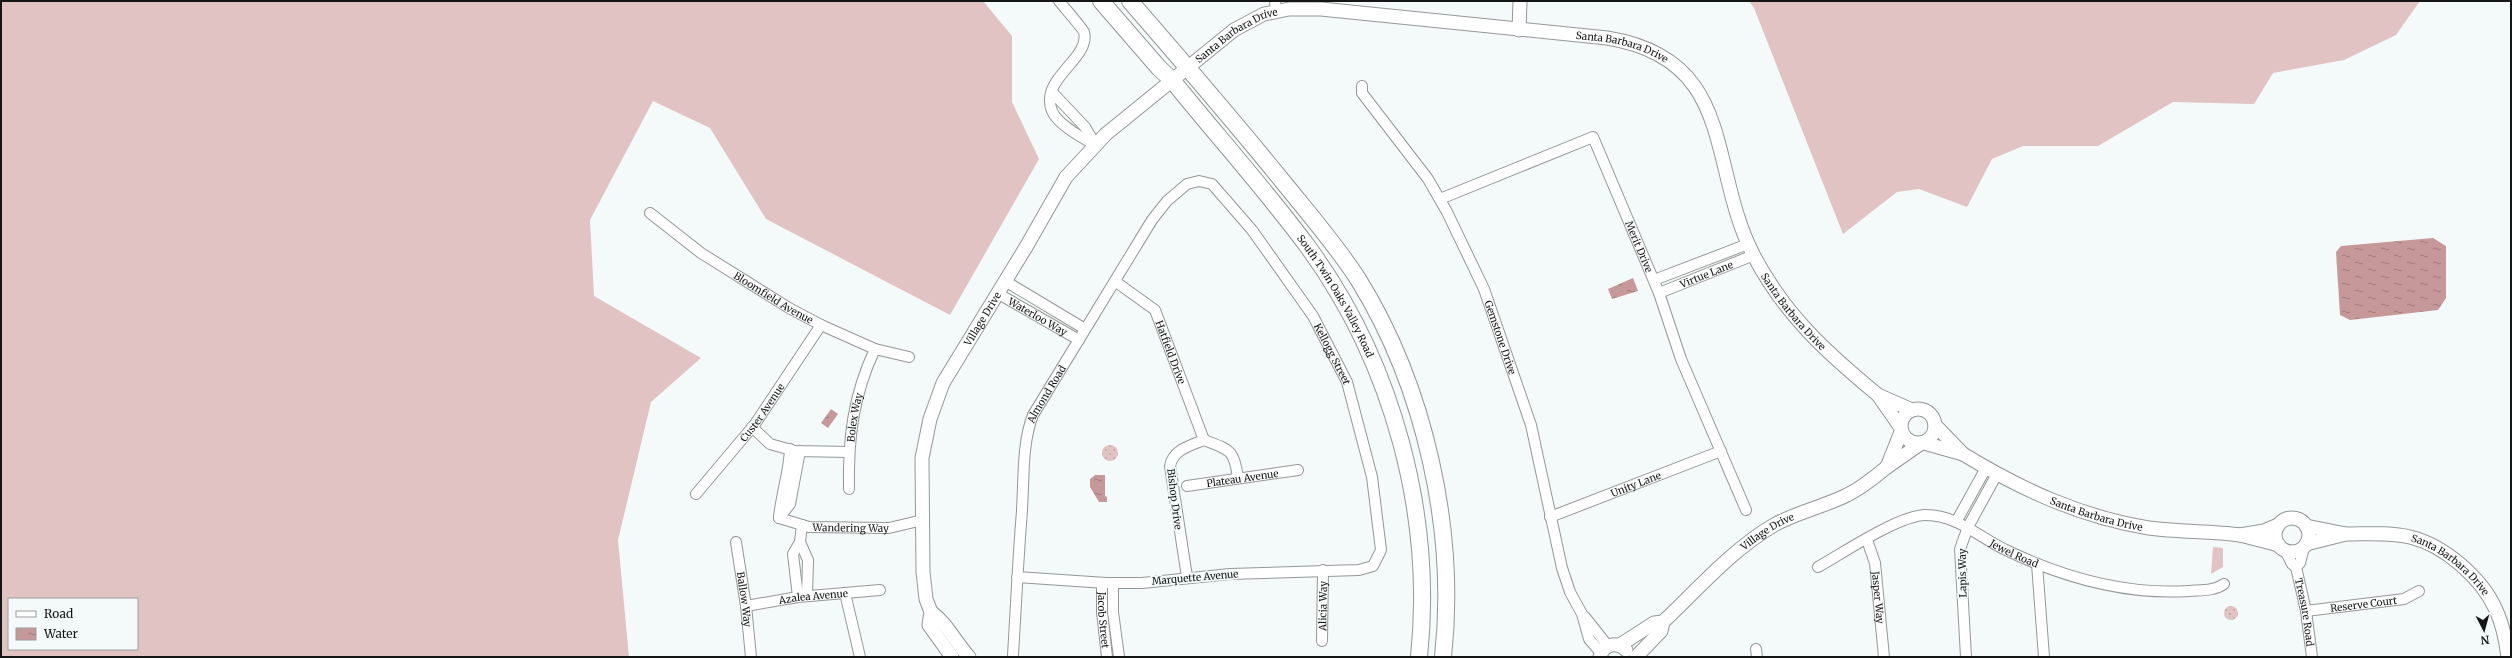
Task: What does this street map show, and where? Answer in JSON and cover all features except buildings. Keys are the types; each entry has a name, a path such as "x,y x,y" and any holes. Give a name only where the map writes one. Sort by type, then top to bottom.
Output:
{"main road":[{"name":"South Twin Oaks Valley Road","path":"1101,1 1159,68 1172,80 1308,247 1339,294 1372,359 1393,413 1411,481 1423,593 1419,657"},
{"path":"1130,1 1188,68 1326,235 1358,279 1394,349 1416,406 1435,482 1446,592 1443,657"}],"street":[{"path":"1059,1 1084,31 1084,43 1074,61 1061,72 1052,92 1052,111 1067,128 1096,146"},
{"path":"1519,30 1520,1"},
{"name":"Santa Barbara Drive","path":"1172,80 1234,30 1276,6 1321,9 1624,41 1656,52 1693,84 1708,108 1717,132 1733,201 1751,249 1782,300 1804,329 1878,395 1901,430"},
{"name":"Village Drive","path":"952,657 929,625 931,612 926,599 923,572 922,458 930,419 943,383 1066,177 1106,134 1172,80"},
{"name":"Gemstone Drive","path":"1362,86 1362,93 1428,179 1440,199 1484,289 1514,371 1531,425 1550,517 1562,568 1570,592 1582,614 1607,650"},
{"path":"1052,92 1085,127 1096,146"},
{"path":"1061,120 1069,111"},
{"name":"Merit Drive","path":"1440,199 1593,137 1654,280 1682,359 1746,510"},
{"name":"Almond Road","path":"1013,655 1028,428 1040,402 1116,282 1152,220 1168,201 1187,184 1199,181"},
{"name":"Kellogg Street","path":"1199,181 1212,184 1252,230 1313,316 1347,382 1372,477 1381,550 1373,566"},
{"name":"Bloomfield Avenue","path":"650,214 701,253 821,325 874,349 909,357"},
{"name":"Virtue Lane","path":"1654,280 1751,249"},
{"name":"Virtue Lane","path":"1659,293 1684,283 1751,249"},
{"path":"1680,271 1684,283"},
{"name":"Waterloo Way","path":"1005,281 1085,329"},
{"name":"Hatfield Drive","path":"1116,282 1156,310 1204,440"},
{"name":"Waterloo Way","path":"997,293 1079,340"},
{"name":"Custer Avenue","path":"696,494 752,427 821,325"},
{"name":"Bolex Way","path":"848,489 849,452 853,408 863,374 874,349"},
{"name":"Santa Barbara Drive","path":"1878,395 1912,410"},
{"path":"1912,410 1923,410 1928,412 1935,425 1933,435 1922,443 1911,442 1901,430 1904,416 1912,410"},
{"name":"Santa Barbara Drive","path":"1935,425 1963,454 1991,471 2039,496 2097,517 2151,528 2240,535 2282,548"},
{"path":"752,427 770,444 795,450 849,452"},
{"name":"Village Drive","path":"1887,466 1901,430"},
{"path":"1204,440 1230,452 1235,459 1238,478"},
{"name":"Bishop Drive","path":"1187,577 1170,466 1172,458 1181,449 1204,440"},
{"name":"Santa Barbara Drive","path":"1922,443 1963,454"},
{"name":"Village Drive","path":"1636,657 1661,630 1663,622 1742,548 1773,526 1799,513 1846,495 1867,483 1887,466 1922,443"},
{"name":"Wandering Way","path":"795,450 791,479 781,491 778,518 809,527 889,528 923,520"},
{"name":"Unity Lane","path":"1550,517 1721,451"},
{"name":"Plateau Avenue","path":"1188,486 1298,470"},
{"path":"1956,522 1967,502 1991,471"},
{"name":"Lapis Way","path":"1966,657 1960,555 1962,542 1978,508 1991,471"},
{"path":"1967,502 1978,508"},
{"name":"Jewel Road","path":"1818,567 1902,521 1925,515 1940,516 1968,527 2007,551 2060,573 2111,587 2176,592 2217,589 2224,584"},
{"path":"2292,518 2303,521 2306,526 2309,537 2305,545 2294,551 2282,548 2275,535 2278,525 2282,521 2292,518"},
{"path":"802,525 800,542 793,554 794,572 803,596"},
{"name":"Santa Barbara Drive","path":"2240,535 2264,531 2278,525"},
{"name":"Santa Barbara Drive","path":"2306,526 2346,534 2393,534 2410,537 2445,553 2465,568 2495,608 2502,625 2508,657"},
{"name":"Santa Barbara Drive","path":"2305,545 2346,534"},
{"name":"Jasper Way","path":"1867,540 1875,563 1884,657"},
{"name":"Ballow Way","path":"736,542 746,606 750,657"},
{"path":"800,542 808,560 803,596"},
{"name":"Treasure Road","path":"2296,567 2300,563 2305,545"},
{"name":"Treasure Road","path":"2282,548 2292,564 2296,567 2306,611 2312,657"},
{"path":"2037,564 2044,657"},
{"name":"Marquette Avenue","path":"1017,577 1113,583 1142,582 1187,577 1323,570 1359,570 1373,566"},
{"name":"Alicia Way","path":"1322,641 1323,570"},
{"path":"794,572 807,571"},
{"name":"Jacob Street","path":"1102,583 1102,612 1107,657"},
{"name":"Jacob Street","path":"1113,583 1113,612 1119,657"},
{"name":"Azalea Avenue","path":"746,606 803,596 880,590"},
{"name":"Reserve Court","path":"2306,611 2404,599 2419,591"},
{"path":"845,593 860,657"},
{"name":"Village Drive","path":"931,612 940,618 956,643 969,657"},
{"name":"Village Drive","path":"1607,650 1654,623 1663,622"},
{"path":"1607,650 1626,650 1629,657"}],"shaded area":[{"path":"1,1 983,1 1012,36 1012,102 1039,159 950,315 766,219 710,128 653,101 590,220 594,296 701,358 651,402 618,540 629,657 1,657"},
{"path":"1749,1 2420,1 2396,35 2344,60 2273,73 2254,104 2173,102 2098,146 2023,146 1992,159 1967,207 1919,189 1897,192 1843,234 1754,8"},
{"path":"1107,445 1113,445 1118,450 1116,459 1113,461 1107,461 1102,456 1102,450"},
{"path":"2213,547 2223,548 2223,567 2211,574"},
{"path":"2231,606 2236,608 2238,613 2236,618 2231,620 2226,618 2224,613 2226,608"}],"water":[{"path":"2433,238 2446,246 2446,298 2438,310 2350,320 2340,315 2336,252 2341,246"},
{"path":"1633,278 1638,291 1612,299 1608,289"},
{"path":"831,409 838,414 828,428 821,423"},
{"path":"1095,475 1105,475 1105,496 1107,497 1107,502 1099,502 1090,487 1090,479"}]}
